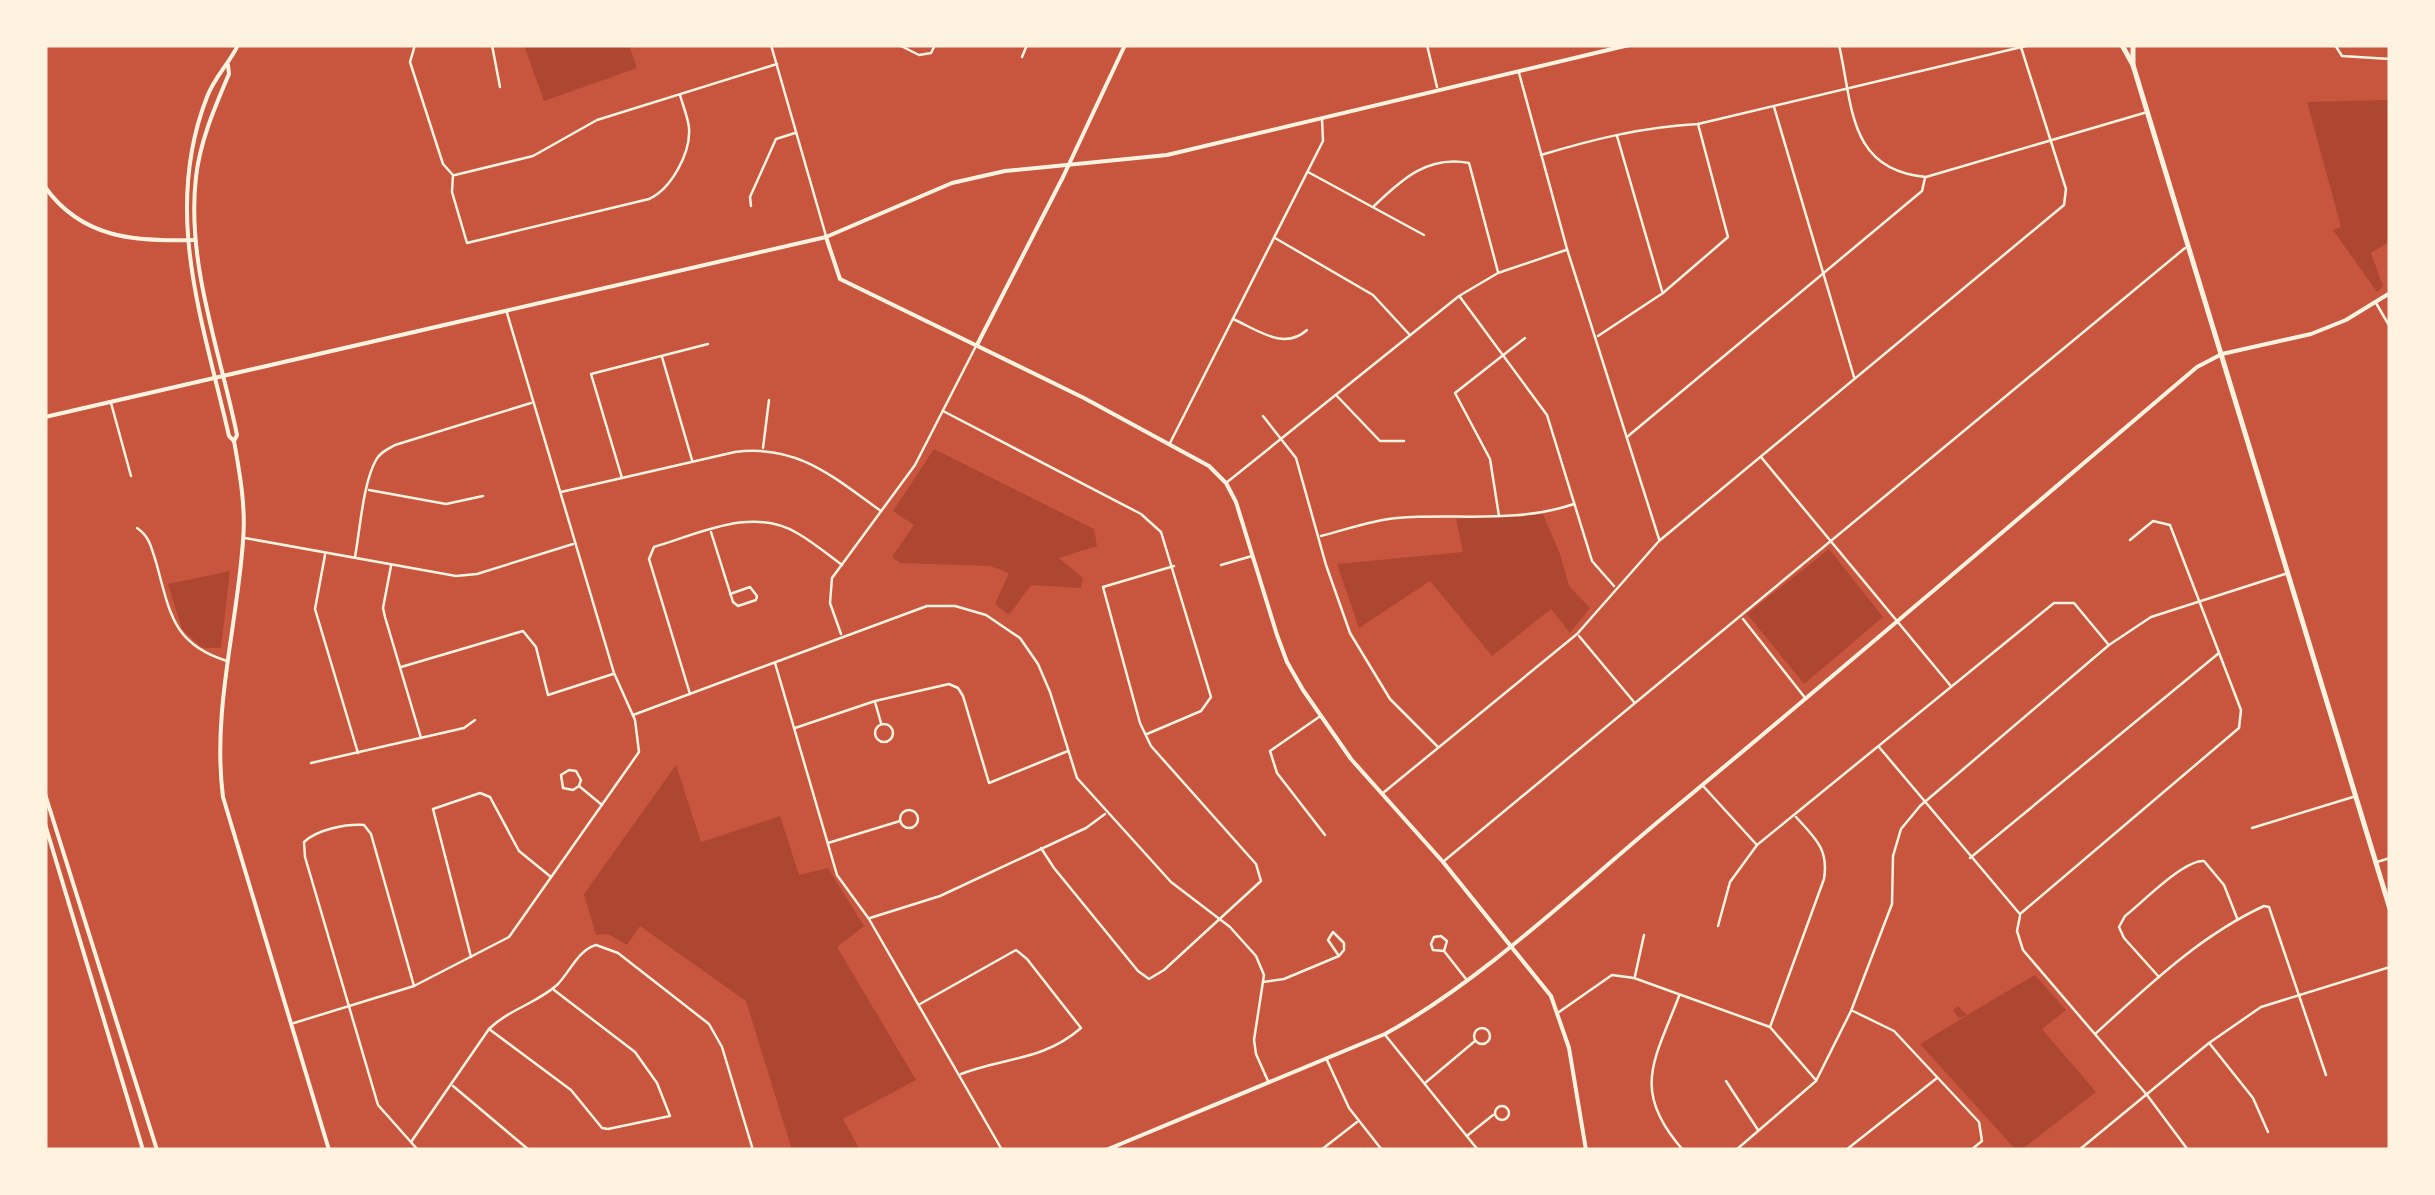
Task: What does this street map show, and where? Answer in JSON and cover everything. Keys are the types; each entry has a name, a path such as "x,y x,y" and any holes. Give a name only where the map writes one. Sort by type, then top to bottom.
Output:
{"main road":[{"path":"238,45 228,66 229,74 204,140 196,174 196,240 237,435 234,440 244,538 218,759 223,796 329,1150"},
{"path":"977,345 1126,45"},
{"path":"45,418 826,236 952,182 1005,171 1167,156 1630,45"},
{"path":"2122,45 2133,65 2390,909"},
{"path":"2133,65 2134,45"},
{"path":"228,66 220,70 208,93 196,128 186,181 186,240 229,436 234,440"},
{"path":"45,187 74,216 94,229 141,241 196,240"},
{"path":"826,236 840,279 1170,444 1209,466 1226,482 1236,502 1287,662 1320,716 1351,760 1443,862 1551,996 1569,1048 1586,1150"},
{"path":"1106,1150 1384,1034 1418,1016 1702,786 2198,367 2220,355 2310,334 2346,320 2390,293"},
{"path":"197,297 205,295"},
{"path":"45,794 156,1150"},
{"path":"45,824 143,1150"}],"street":[{"path":"415,45 410,62 442,164 454,175"},
{"path":"492,45 500,87"},
{"path":"771,45 826,236"},
{"path":"899,45 919,55 931,53 935,45"},
{"path":"1022,57 1027,45"},
{"path":"1427,45 1438,90"},
{"path":"1838,45 1864,145 1875,160 1889,169 1926,177 2147,112"},
{"path":"1541,154 1616,133 1698,124 2030,45"},
{"path":"2335,45 2342,56 2390,60"},
{"path":"1383,793 1577,634 1659,541 2064,205 2066,189 2021,47"},
{"path":"454,175 533,156 597,120 777,64"},
{"path":"1519,72 1567,250 1659,541"},
{"path":"454,175 452,192 466,243 649,199 664,190 687,144 688,124 680,95"},
{"path":"1773,106 1855,380"},
{"path":"1170,444 1323,141 1322,119"},
{"path":"1596,337 1663,293 1728,237 1698,124"},
{"path":"751,206 750,196 776,139 797,133"},
{"path":"1616,133 1663,293"},
{"path":"1374,206 1410,172 1449,159 1469,163 1498,274"},
{"path":"1306,171 1424,235"},
{"path":"1626,438 1922,191 1926,177"},
{"path":"1274,237 1373,294 1410,335"},
{"path":"1443,862 2188,246"},
{"path":"1226,482 1459,296 1498,274 1567,250"},
{"path":"1459,296 1547,415 1592,561 1615,588"},
{"path":"2376,302 2390,327"},
{"path":"291,1024 414,986 509,937 639,752 633,714 614,674 507,313"},
{"path":"1232,318 1282,341 1298,338 1308,330"},
{"path":"1500,518 1490,459 1455,393 1524,338"},
{"path":"622,480 591,374 708,344"},
{"path":"842,637 830,590 832,578 915,464 977,345"},
{"path":"662,354 693,461"},
{"path":"1335,394 1380,441 1404,441"},
{"path":"763,450 768,400"},
{"path":"111,402 131,476"},
{"path":"354,558 375,460 395,445 532,403"},
{"path":"943,411 1146,518 1161,532 1174,566 1210,702 1202,711 1146,734"},
{"path":"1262,416 1296,458 1350,632 1390,699 1439,748"},
{"path":"559,492 693,461 763,450 813,463 880,511"},
{"path":"1761,457 1950,686"},
{"path":"368,490 446,504 483,496"},
{"path":"1320,536 1394,518 1500,518 1544,514 1575,503"},
{"path":"690,694 649,554 654,547 745,521 770,522 796,532 842,565"},
{"path":"2130,540 2152,521 2170,525 2241,710 2240,728 2020,914 2018,931 2023,950 2146,1094 2188,1150"},
{"path":"137,528 148,536 166,598 184,638 206,655 228,662"},
{"path":"710,530 730,594 738,606 757,596 750,587 730,594"},
{"path":"244,538 466,576 575,543"},
{"path":"326,553 315,609 336,690 358,753"},
{"path":"1220,565 1254,556"},
{"path":"391,566 383,608 421,738"},
{"path":"1042,848 1138,971 1149,979 1258,885 1260,870 1151,746 1103,587 1174,566"},
{"path":"1736,1150 1816,1080 1851,1011 1892,904 1893,856 1902,829 1924,804 2108,645 2151,617 2288,574"},
{"path":"1718,926 1730,882 1757,845 2054,603 2074,603 2108,645"},
{"path":"633,714 927,606 955,606 986,616 1020,638 1038,664 1077,778 1171,882 1230,927 1256,956 1263,968 1263,982 1254,1040 1268,1082"},
{"path":"1742,618 1806,698"},
{"path":"400,666 523,631 536,647 548,695 614,674"},
{"path":"1577,634 1636,704"},
{"path":"1970,858 2219,652"},
{"path":"775,662 837,874 869,918 1002,1150"},
{"path":"794,728 943,684 958,688 989,783 1068,751"},
{"path":"875,701 882,724"},
{"path":"1320,716 1270,751 1276,772 1325,834"},
{"path":"311,763 464,728 475,720"},
{"path":"1879,747 2020,914"},
{"path":"566,770 576,771 581,780 579,786 570,791 563,788 561,775 566,770"},
{"path":"579,786 604,806"},
{"path":"1702,786 1757,845"},
{"path":"472,957 434,809 480,794 490,797 519,851 552,878"},
{"path":"2252,828 2354,796"},
{"path":"869,918 940,896 1086,828 1107,813"},
{"path":"1770,1027 1826,865 1824,848 1795,816"},
{"path":"827,843 900,821"},
{"path":"414,986 371,834 364,825 352,824 310,836 304,842 306,857 378,1105 418,1150"},
{"path":"2376,862 2390,858"},
{"path":"2159,976 2124,938 2120,927 2125,916 2183,868 2194,860 2204,861 2224,885 2237,919"},
{"path":"2094,1034 2159,976 2237,919 2264,906 2269,907 2326,1075"},
{"path":"1634,978 1644,935"},
{"path":"410,1144 488,1029 553,988 588,947 601,945 618,953 709,1024 722,1047 753,1150"},
{"path":"919,1005 1016,950 1081,1028 1052,1050 959,1075"},
{"path":"1444,951 1466,980"},
{"path":"1263,982 1284,980 1339,956"},
{"path":"2079,1150 2209,1043 2261,1008 2390,967"},
{"path":"1559,1012 1612,975 1634,978 1770,1027 1816,1080"},
{"path":"488,1029 571,1090 602,1128 608,1130 670,1116 657,1083 636,1052 553,988"},
{"path":"1680,994 1650,1070 1650,1089 1668,1132 1684,1150"},
{"path":"1851,1011 1894,1031 1978,1122 1982,1141 1971,1150"},
{"path":"1384,1034 1478,1150"},
{"path":"1424,1084 1475,1041"},
{"path":"2209,1043 2253,1098 2268,1132"},
{"path":"1325,1058 1341,1095 1382,1150"},
{"path":"1846,1150 1938,1077"},
{"path":"1726,1081 1758,1130"},
{"path":"452,1085 529,1150"},
{"path":"1466,1136 1495,1114"},
{"path":"1321,1150 1358,1121"}],"shaded area":[{"path":"524,45 629,45 637,68 544,101"},
{"path":"2390,100 2390,241 2371,253 2383,286 2377,292 2333,230 2341,227 2307,102"},
{"path":"934,449 1094,529 1097,546 1059,558 1083,578 1081,588 1031,585 1009,615 995,604 1009,573 990,566 900,563 892,557 914,525 893,511"},
{"path":"1543,514 1569,586 1590,608 1570,633 1551,609 1492,656 1430,581 1359,628 1337,564 1463,552 1456,519"},
{"path":"1829,549 1883,617 1804,684 1747,614"},
{"path":"230,571 221,648 202,648 182,629 168,584"},
{"path":"676,765 701,842 780,816 799,875 828,868 864,926 837,947 916,1080 843,1119 860,1150 792,1150 746,1001 640,926 627,945 608,934 596,935 584,894"},
{"path":"2035,975 2066,1010 2042,1029 2096,1092 2016,1150 1920,1044 1966,1016 1958,1018 1953,1010 1958,1006 1967,1015"}]}
